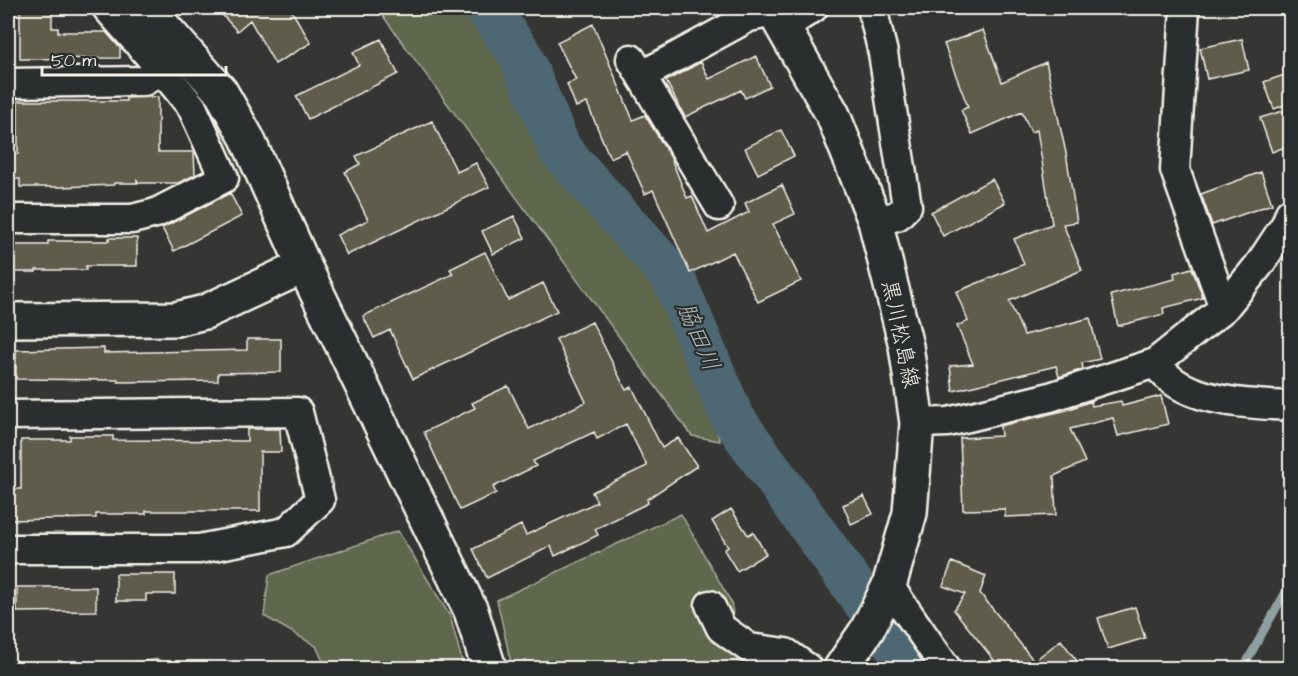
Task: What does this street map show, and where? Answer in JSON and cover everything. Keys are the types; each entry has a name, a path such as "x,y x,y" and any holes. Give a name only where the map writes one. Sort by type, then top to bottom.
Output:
{"street":[{"path":"8,219 132,219 156,213 224,178 192,107 107,8"},
{"path":"147,8 221,92 247,138 304,266 471,611 489,669"},
{"path":"719,206 636,67 749,16 777,15 813,8"},
{"path":"872,8 883,53 907,206 897,216 875,221"},
{"path":"1185,8 1175,170 1224,308"},
{"name":"黒川松島線","path":"777,15 833,115 875,221 906,346 917,423 910,513 890,586 867,630 841,669"},
{"path":"8,83 144,81 162,70"},
{"path":"917,423 948,422 1050,397 1155,363 1224,308 1259,265 1286,225 1290,213"},
{"path":"8,320 176,320 205,312 304,266"},
{"path":"1155,363 1168,378 1189,389 1231,402 1290,406"},
{"path":"8,415 298,412 320,500 286,532 199,549 8,549"},
{"path":"890,586 946,669"},
{"path":"710,605 721,628 749,648 786,653 807,669"}],"green space":[{"path":"377,8 476,8 665,280 720,441 692,436"},
{"path":"681,514 731,602 741,662 733,668 512,668 497,600"},
{"path":"398,531 450,616 464,668 326,668 316,646 264,616 269,575"},
{"path":"158,659 167,668 94,668"}],"building":[{"path":"20,8 52,8 52,28 58,28 58,32 106,32 120,48 120,58 20,59"},
{"path":"216,8 290,8 311,43 275,64 250,20 237,31"},
{"path":"593,24 633,120 645,115 670,156 687,198 692,196 708,233 749,212 745,203 782,185 795,214 773,224 801,281 758,302 733,252 690,273 653,190 645,194 626,151 610,158 587,103 576,107 567,84 576,80 557,42"},
{"path":"983,30 1002,82 1046,62 1066,153 1077,222 1063,224 1082,270 1009,301 1024,335 1090,318 1100,359 1082,363 1083,369 1059,377 1056,366 953,391 950,366 973,364 957,326 968,321 956,292 1024,264 1014,239 1052,224 1037,130 1031,132 1022,112 972,134 961,110 968,107 944,44"},
{"path":"381,39 398,74 308,119 296,96 359,65 353,52"},
{"path":"1242,39 1249,70 1207,79 1200,48"},
{"path":"756,56 770,86 745,98 741,90 685,117 666,81 701,62 709,79"},
{"path":"1290,73 1290,103 1274,109 1264,82"},
{"path":"158,97 158,152 194,152 195,175 178,183 139,183 137,180 137,183 61,187 20,187 20,179 8,179 8,154 18,154 18,101 126,101 126,98"},
{"path":"1283,111 1290,133 1290,145 1272,152 1260,118"},
{"path":"432,121 457,172 476,163 489,187 347,255 337,235 368,220 345,172 360,164 356,156"},
{"path":"781,130 794,156 758,174 745,148"},
{"path":"1261,172 1272,204 1212,225 1201,194"},
{"path":"992,179 1005,203 943,236 931,212"},
{"path":"230,193 242,216 174,251 162,228"},
{"path":"514,216 525,238 493,254 482,231"},
{"path":"109,238 137,238 137,266 86,266 86,270 8,272 8,245 48,245 48,241 109,241"},
{"path":"485,252 508,300 543,283 557,311 413,379 390,330 374,338 363,316 453,274 450,269"},
{"path":"1192,268 1203,298 1163,308 1164,314 1118,326 1111,295 1175,279 1174,273"},
{"path":"592,322 626,390 632,387 662,448 678,438 697,466 647,499 648,503 595,529 598,535 555,556 551,546 487,578 473,549 521,525 526,535 597,502 592,492 647,466 626,424 597,439 594,432 533,461 536,466 493,487 496,493 460,510 424,432 475,408 472,403 508,386 529,429 586,402 556,339"},
{"path":"247,339 281,339 281,372 218,373 218,381 118,382 118,380 16,379 16,350 104,348 104,353 247,350"},
{"path":"1161,396 1168,424 1118,436 1113,418 1070,429 1085,462 1054,476 1056,515 1005,517 1005,509 963,510 960,438 1001,436 1000,426 1067,410 1091,401 1092,406 1121,401 1122,406"},
{"path":"247,429 280,429 281,452 260,452 260,511 146,511 146,514 96,514 96,518 8,520 8,489 21,489 21,440 70,440 70,436 113,436 113,440 247,441"},
{"path":"864,496 873,514 851,524 843,505"},
{"path":"731,509 748,535 753,532 766,554 737,571 724,550 728,547 712,521"},
{"path":"952,562 986,576 980,593 1034,661 1061,640 1083,669 1001,669 954,610 965,594 943,586"},
{"path":"116,574 175,574 175,594 146,594 146,601 116,601"},
{"path":"17,587 96,587 96,611 17,612"},
{"path":"1135,607 1145,638 1108,649 1098,618"}],"waterway":[{"name":"脇田川","path":"487,8 520,54 560,150 673,277 732,417 912,668"},
{"path":"1243,668 1290,584"}]}
